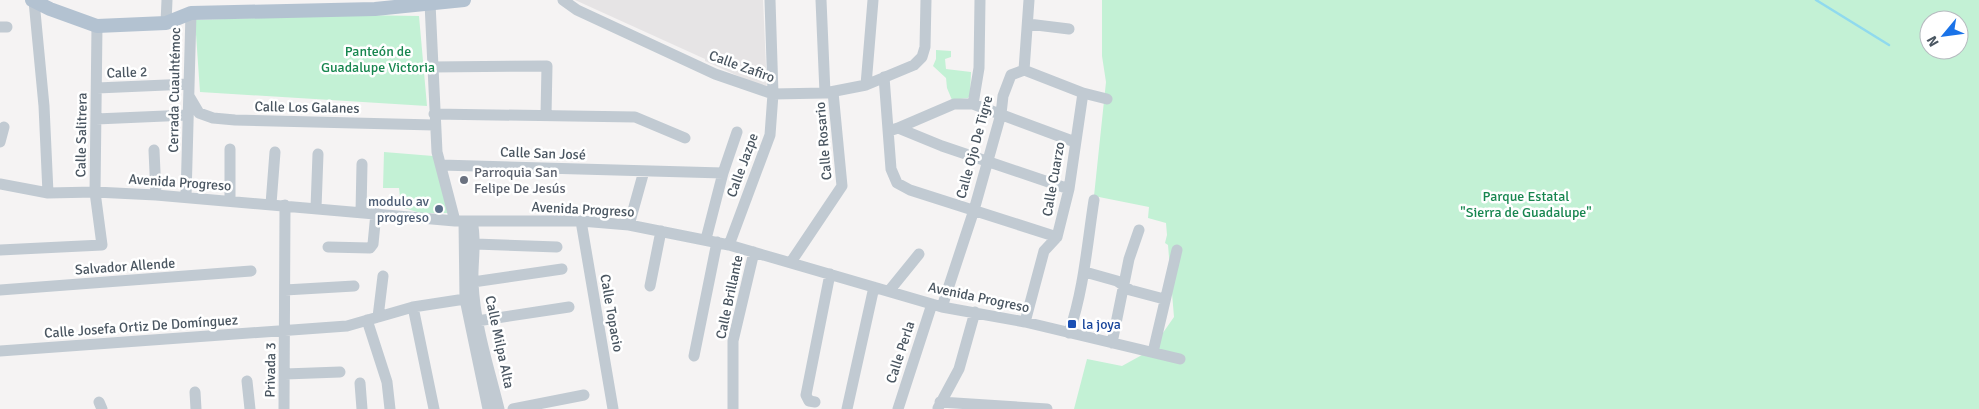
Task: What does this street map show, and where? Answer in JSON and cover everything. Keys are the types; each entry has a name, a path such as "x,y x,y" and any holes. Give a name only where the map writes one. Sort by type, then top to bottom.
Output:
{"main road":[{"path":"33,1 51,5 97,26 166,23 191,13 261,5 430,3 458,0"}],"street":[{"path":"166,23 167,0"},
{"name":"Calle Zafiro","path":"563,0 577,10 715,74 773,94 829,93 866,85 914,65 922,57 925,48 926,0"},
{"name":"Calle Jazpe","path":"729,244 770,135 773,94 770,0"},
{"name":"Calle Rosario","path":"791,262 842,186 829,93 821,0"},
{"path":"866,85 873,0"},
{"path":"973,104 979,68 980,0"},
{"path":"1029,0 1024,70 1083,93 1107,99"},
{"path":"33,1 44,106 48,193"},
{"name":"Calle Milpa Alta","path":"430,3 437,152 475,244 473,282 478,321 499,409"},
{"name":"Cerrada Cuauhtémoc","path":"186,197 191,13"},
{"path":"1028,24 1069,29"},
{"name":"Calle Salitrera","path":"0,250 102,245 95,192 97,26"},
{"path":"432,68 547,66 546,115"},
{"name":"Calle Ojo De Tigre","path":"937,305 974,210 1001,114 1003,96 1012,75 1024,70"},
{"path":"884,77 893,130 891,169 897,183 910,190 1057,237"},
{"name":"Calle 2","path":"97,88 189,84"},
{"name":"Calle Cuarzo","path":"1025,322 1044,251 1057,237 1069,190 1083,93"},
{"name":"Calle Los Galanes","path":"189,96 199,113 213,118 235,120 434,120 546,115 635,117 685,138"},
{"path":"893,130 954,104 973,104 1075,142"},
{"path":"96,119 188,115"},
{"path":"0,142 4,127"},
{"path":"893,130 1069,190"},
{"path":"706,239 723,173 737,132"},
{"path":"230,149 230,200"},
{"path":"154,150 156,195"},
{"path":"271,204 275,152"},
{"path":"316,208 318,154"},
{"path":"361,212 362,164"},
{"name":"Calle San José","path":"441,164 723,173"},
{"path":"629,225 644,171"},
{"name":"Avenida Progreso","path":"0,184 48,193 95,192 186,197 464,221 581,221 629,225 729,244 937,305 1025,322 1180,359"},
{"path":"1069,333 1078,306 1085,272 1085,254 1094,200"},
{"path":"284,205 285,330"},
{"path":"328,247 370,248 373,244 376,213"},
{"name":"Calle Milpa Alta","path":"464,221 465,299 488,409"},
{"name":"Calle Topacio","path":"581,221 613,409"},
{"path":"1112,343 1129,259 1139,230"},
{"path":"650,286 661,231"},
{"path":"694,356 718,242"},
{"path":"475,244 557,247"},
{"path":"1153,352 1177,250"},
{"name":"Calle Brillante","path":"733,409 733,342 754,252"},
{"path":"889,291 920,254"},
{"path":"473,282 562,269"},
{"name":"Salvador Allende","path":"0,290 251,272"},
{"path":"1085,272 1117,281 1130,290 1164,299"},
{"path":"811,398 830,274"},
{"path":"383,276 373,318 387,382 390,409"},
{"path":"285,290 354,286"},
{"path":"848,409 874,287"},
{"name":"Calle Josefa Ortiz De Domínguez","path":"0,352 347,326 413,307 465,299"},
{"name":"Calle Perla","path":"898,409 937,305"},
{"path":"413,307 434,409"},
{"path":"478,321 569,307"},
{"path":"976,312 959,369 939,405 1047,409"},
{"name":"Privada 3","path":"284,409 285,330"},
{"path":"285,374 340,372"},
{"path":"247,381 250,409"},
{"path":"360,383 362,409"},
{"path":"194,392 196,409"},
{"path":"513,409 584,395"}],"shaded area":[{"path":"575,0 763,0 767,89 705,61 705,59"}],"green space":[{"name":"Parque Estatal \"Sierra de Guadalupe\"","path":"1102,0 1979,0 1979,409 1074,409 1087,359 1122,366 1151,350 1174,317 1168,245 1165,243 1167,235 1166,223 1148,218 1149,207 1094,196 1106,82 1102,56"},
{"name":"Panteón de Guadalupe Victoria","path":"357,15 419,16 427,106 200,92 195,20"},
{"path":"936,50 951,51 951,57 945,59 946,69 971,72 970,95 968,98 952,100 947,88 946,78 933,66 936,59"},
{"path":"384,152 433,156 448,213 420,213 401,207 399,188 383,188"}],"waterway":[{"path":"1816,0 1889,45"}],"place":[{"name":"Parroquia San Felipe De Jesús","path":"464,180"},
{"name":"modulo av progreso","path":"439,209"},
{"name":"la joya","path":"1072,324"}]}
